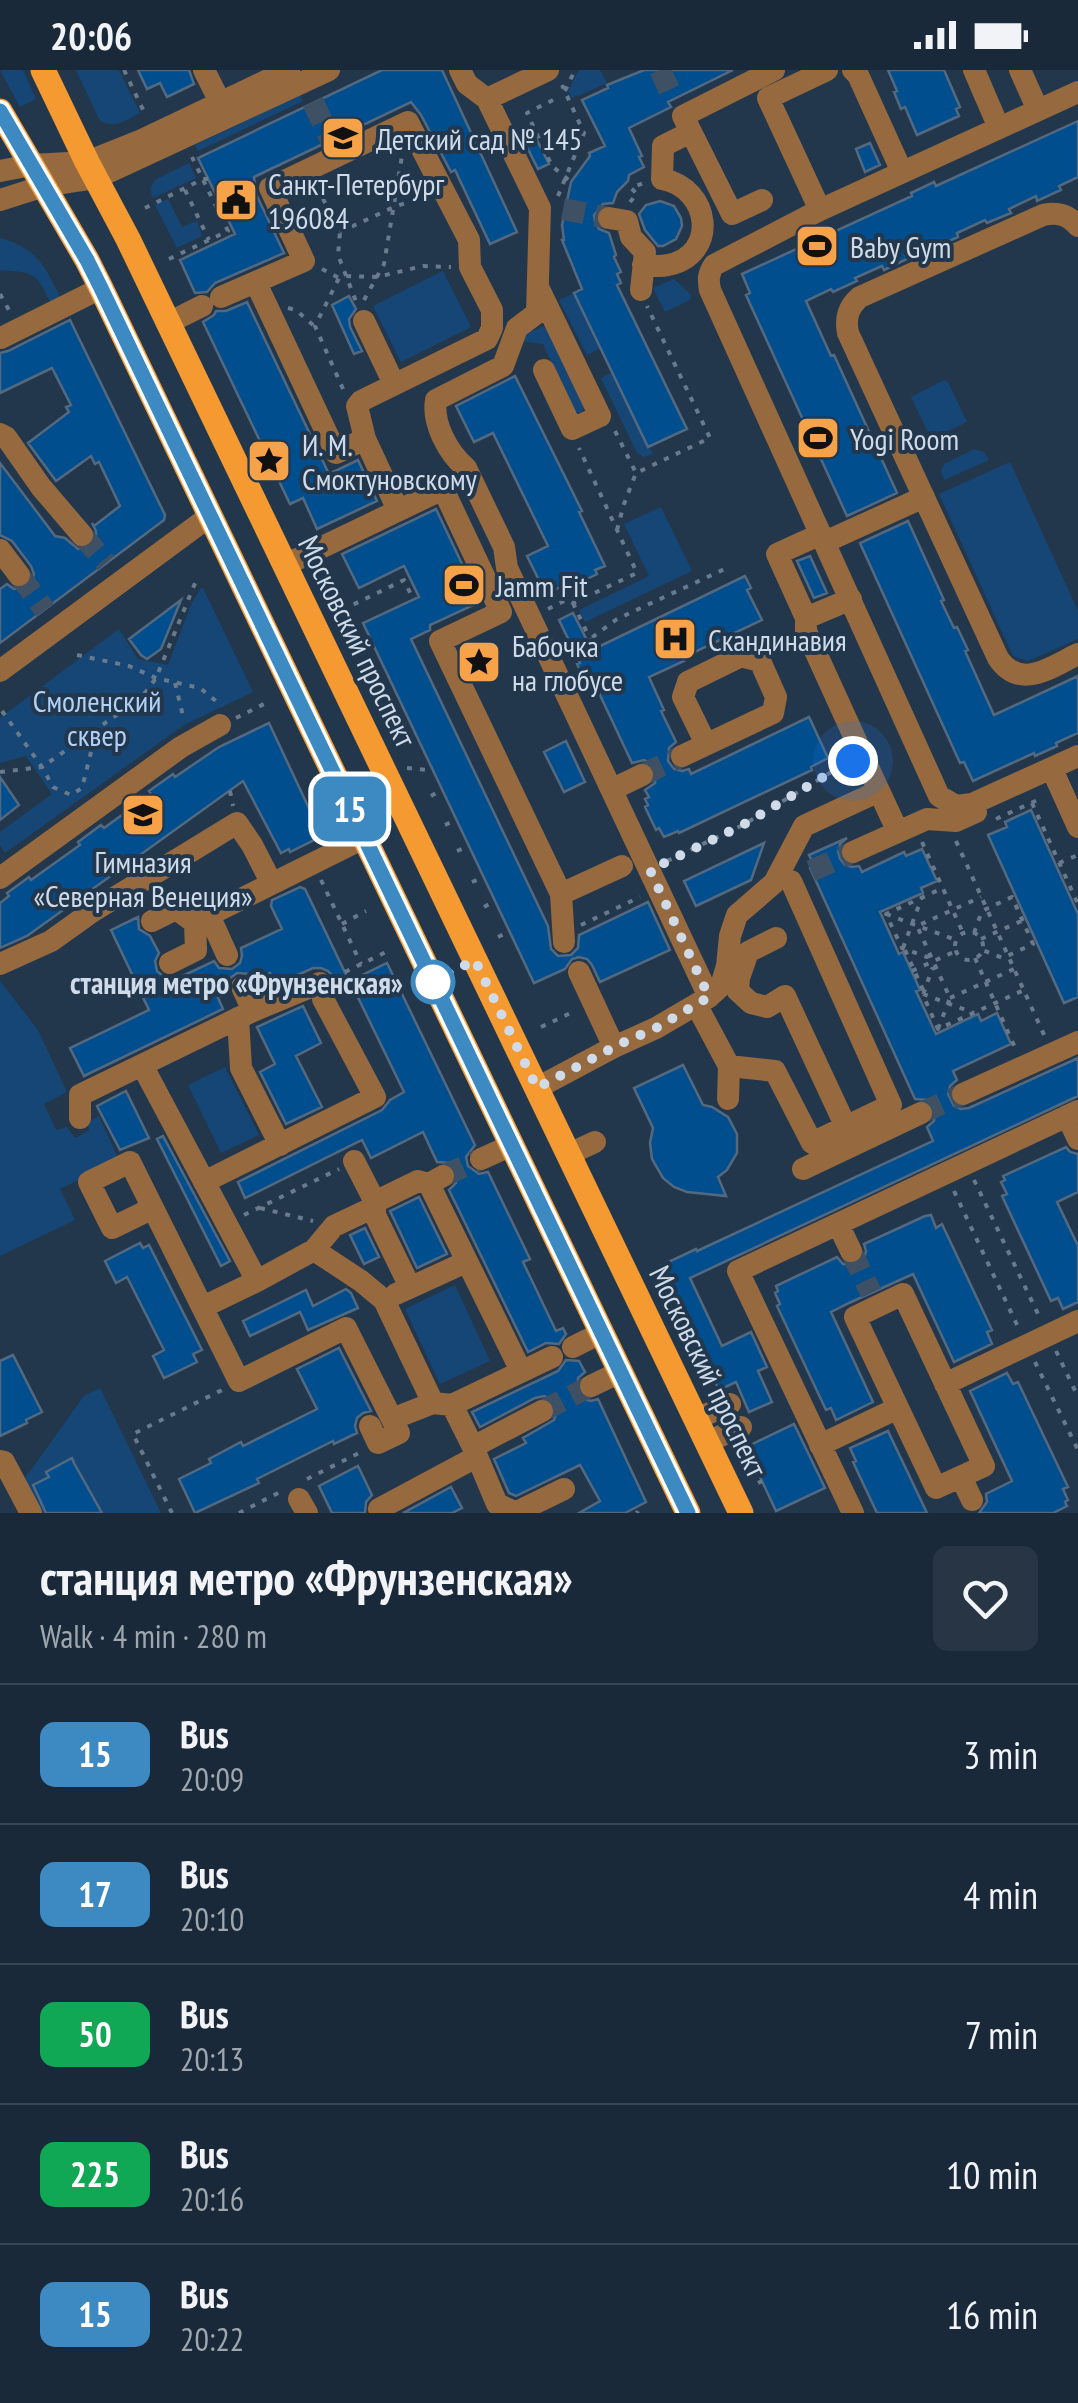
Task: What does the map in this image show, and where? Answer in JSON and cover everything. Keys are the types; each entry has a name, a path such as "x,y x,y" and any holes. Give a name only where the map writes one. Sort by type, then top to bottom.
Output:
{"main road":[{"name":"Московский проспект","path":"43,70 741,1513"},
{"path":"0,111 101,288 688,1513"}],"street":[{"path":"204,70 224,110"},
{"path":"0,171 38,176 92,170 142,140 302,85 329,70"},
{"path":"398,510 365,439 356,406 487,338 517,328 537,313 552,209 487,99 467,84 460,70"},
{"path":"644,265 668,266 678,262 687,257 699,240 703,220 696,200 682,185 662,180 664,146 682,114 774,70"},
{"path":"820,210 768,98 828,70"},
{"path":"852,70 908,176"},
{"path":"974,70 999,128"},
{"path":"1020,70 1038,110"},
{"path":"487,99 553,73"},
{"path":"1078,92 908,176 820,210 709,272 710,290 939,796 956,806 972,804 1078,756"},
{"path":"682,114 732,214 762,200"},
{"path":"168,322 304,260 270,188 308,170 336,150 408,122 469,240 470,267 503,331 503,366 436,400 434,414 456,460 466,468 504,547 508,568 650,870 729,1066 728,1099"},
{"path":"0,200 38,176"},
{"path":"617,212 627,220 631,237 645,252 643,296"},
{"path":"1078,226 1066,216 1043,215 860,297 852,304 846,324 1005,668 1026,676 1078,654"},
{"path":"256,283 336,453 365,439"},
{"path":"0,338 101,288"},
{"path":"539,290 600,416 572,429 544,370"},
{"path":"364,321 394,384"},
{"path":"0,434 82,535"},
{"path":"285,565 443,489 502,612 440,641 560,894 564,942"},
{"path":"909,836 879,791 806,630 806,618 777,554 924,497"},
{"path":"0,671 52,619 113,573 210,516"},
{"path":"0,550 19,575"},
{"path":"806,618 851,598"},
{"path":"0,878 227,717"},
{"path":"682,756 706,744"},
{"path":"853,852 909,836 927,819 956,820 1078,765"},
{"path":"613,788 642,775"},
{"path":"1054,776 1078,827"},
{"path":"729,1066 776,1071 812,1143 892,1105 792,878 804,826 879,791"},
{"path":"0,964 51,941 237,822 271,882"},
{"path":"202,919 364,838"},
{"path":"560,894 622,866"},
{"path":"537,1088 703,1001 720,986 737,915 792,878"},
{"path":"152,921 176,909 202,919 226,955"},
{"path":"170,963 196,950 202,919"},
{"path":"776,938 748,952 738,991 751,1003 767,1007 786,996 846,1127"},
{"path":"579,972 614,1047"},
{"path":"242,987 242,1068 280,1145"},
{"path":"80,1118 80,1095 245,1014 322,992 376,1096 204,1182"},
{"path":"963,1094 1078,1042"},
{"path":"142,1065 257,1280"},
{"path":"803,1169 921,1113"},
{"path":"852,1513 738,1271 1072,1113 1078,1140"},
{"path":"569,1154 595,1142"},
{"path":"481,1159 512,1146"},
{"path":"354,1161 375,1202 375,1216 410,1287"},
{"path":"202,1308 314,1250 334,1226 370,1209 375,1202 418,1180 436,1180 466,1262 521,1371"},
{"path":"153,1208 240,1381 346,1328 380,1430 601,1333"},
{"path":"838,1224 851,1250"},
{"path":"314,1250 384,1300 505,1510 564,1489"},
{"path":"384,1300 466,1262"},
{"path":"903,1294 945,1384 984,1466 936,1488 855,1317 874,1300 903,1294"},
{"path":"945,1384 1078,1321"},
{"path":"592,1386 620,1372"},
{"path":"701,1431 730,1404"},
{"path":"820,1445 898,1408"},
{"path":"380,1509 542,1411"},
{"path":"701,1431 741,1427"},
{"path":"0,1461 31,1513"},
{"path":"960,1476 972,1500"}],"path":[{"path":"124,70 146,116"},
{"path":"565,92 575,70"},
{"path":"552,209 568,180 584,133 553,73"},
{"path":"552,100 527,113 552,166 568,180"},
{"path":"308,170 340,232 338,255 360,310 384,264 402,156"},
{"path":"169,260 228,231 192,157"},
{"path":"145,208 205,179"},
{"path":"617,212 637,194 633,186"},
{"path":"184,188 208,240"},
{"path":"340,232 443,190"},
{"path":"356,406 345,392 315,326 340,278 376,278 423,266 470,267"},
{"path":"617,532 636,473 710,438 643,296"},
{"path":"600,416 614,430 636,473"},
{"path":"572,429 637,573 573,603"},
{"path":"550,658 590,639 616,620 729,567"},
{"path":"0,772 42,767 141,698 156,678 198,576"},
{"path":"342,610 404,580 413,599"},
{"path":"532,616 566,600 573,603 590,639"},
{"path":"78,655 200,688 227,717 264,704"},
{"path":"377,683 389,677"},
{"path":"176,683 184,720"},
{"path":"392,714 404,708"},
{"path":"2,711 53,787 72,795 82,788 97,728"},
{"path":"404,739 415,733"},
{"path":"650,870 743,825 853,761"},
{"path":"418,769 430,764"},
{"path":"430,796 442,790"},
{"path":"1032,803 1078,904"},
{"path":"445,825 456,820"},
{"path":"952,832 1052,1053"},
{"path":"909,836 943,888 964,933"},
{"path":"457,851 469,846"},
{"path":"1060,863 1078,855"},
{"path":"312,862 361,964"},
{"path":"472,882 484,876"},
{"path":"886,914 943,888"},
{"path":"914,925 981,896"},
{"path":"904,949 922,897"},
{"path":"974,932 982,911 1012,897 1033,944 1003,958 982,950"},
{"path":"484,907 495,902"},
{"path":"342,924 366,911"},
{"path":"886,914 956,940"},
{"path":"886,914 938,1029"},
{"path":"981,939 1024,920"},
{"path":"914,925 949,1000 938,1029"},
{"path":"498,937 510,931"},
{"path":"974,932 981,939 982,950 975,958 964,958 956,951 956,940 964,933 974,932"},
{"path":"904,949 933,961"},
{"path":"913,970 956,951"},
{"path":"345,972 386,952"},
{"path":"975,958 1018,1054"},
{"path":"923,992 933,961"},
{"path":"949,1000 1014,969"},
{"path":"938,1029 1024,990"},
{"path":"923,992 974,1012"},
{"path":"541,1027 593,1002"},
{"path":"226,1224 354,1161"},
{"path":"956,1168 1038,1340 1078,1450"},
{"path":"956,1168 1038,1340 1078,1397"},
{"path":"260,1208 334,1226"},
{"path":"172,1513 133,1434 240,1381"},
{"path":"239,1513 301,1494 380,1430"}],"green space":[{"path":"0,70 23,70 36,99 20,107"},
{"path":"76,70 119,70 140,113 119,123 99,119"},
{"path":"579,70 600,70 607,83 572,99 568,91"},
{"path":"300,95 303,101 198,151 195,145"},
{"path":"189,163 196,178 153,198 150,189 155,180"},
{"path":"168,199 182,227 197,221 202,236 177,248 155,205"},
{"path":"0,238 23,247 38,260 61,299 51,303 33,276 0,270"},
{"path":"443,271 471,327 401,362 373,306"},
{"path":"674,279 691,295 690,300 665,312 653,288"},
{"path":"574,293 601,348 587,355 559,300"},
{"path":"547,327 585,408 579,413 575,412 543,344 521,341 522,335"},
{"path":"613,372 653,454 644,457 637,453 601,378"},
{"path":"944,380 967,422 931,439 911,397"},
{"path":"974,449 984,452 989,460 944,480 944,464"},
{"path":"1010,462 1078,611 1078,639 1028,661 1013,656 939,494"},
{"path":"661,507 692,571 585,622 579,610 649,576 624,524"},
{"name":"Смоленский сквер","path":"201,588 253,692 184,725 5,853 0,845 0,832 52,794 26,756 0,763 0,718 119,629 138,659 168,665"},
{"path":"0,981 38,1030 67,1092 44,1104 56,1130 67,1127 75,1138 89,1131 87,1122 99,1116 119,1160 60,1189 75,1220 0,1256"},
{"path":"225,1067 259,1135 221,1153 188,1085"},
{"path":"455,1285 490,1361 440,1384 405,1309"},
{"path":"100,1388 161,1513 40,1513 23,1481 84,1396"}],"building":[{"path":"138,70 189,70 194,84 167,97 160,83 147,89"},
{"path":"382,70 442,70 517,232 490,244 455,170 451,172 411,102 254,177 256,194 284,253 215,283 207,292 195,293 180,260 235,234 198,158"},
{"path":"644,70 733,70 668,102 671,107 629,128 644,167 629,175 613,203 603,204 594,215 599,229 609,233 621,272 617,274 621,283 617,285 687,429 648,447 574,293 582,289 562,240 571,182 589,153 605,146 582,100"},
{"path":"888,70 944,70 960,107 956,109 959,116 917,135 905,107 901,109"},
{"path":"1078,121 1078,177 1059,186 1061,190 1037,201 1036,196 1009,209 1011,213 987,223 985,220 936,247 931,243 884,270 882,266 855,278 857,281 806,301 897,493 847,516 746,295 750,293 742,274 912,196 911,193 934,182 936,186"},
{"path":"530,126 549,164 538,169 519,131"},
{"path":"870,143 880,165 865,172 856,149"},
{"path":"660,201 674,206 682,226 676,239 663,246 658,246 645,230 639,214 646,205"},
{"path":"349,296 356,309 349,319 350,327 362,351 354,354 332,305"},
{"path":"247,302 329,474 358,460 377,501 317,529 303,498 290,504 203,322 216,311"},
{"path":"70,320 165,515 164,520 0,643 0,589 7,584 14,589 27,587 34,574 12,541 0,535 0,463 55,536 65,538 78,549 91,547 96,541 92,523 94,526 120,506 99,462 95,464 91,456 56,481 28,443 69,412 66,407 71,405 52,368 0,393 0,353"},
{"path":"515,376 605,566 577,584 575,580 546,594 527,556 548,546 493,433 474,442 456,406"},
{"path":"436,509 480,602 430,625 430,630 411,639 548,926 551,949 558,956 571,955 578,948 579,935 648,902 670,950 600,982 587,959 579,957 572,959 565,969 534,983 363,623 419,597 404,566 359,588 342,554"},
{"path":"908,521 994,715 1078,676 1078,733 1056,743 1057,746 973,781 964,762 960,763 860,543"},
{"path":"810,556 827,593 814,598 797,561"},
{"path":"745,576 751,588 747,590 762,620 649,677 676,742 669,748 668,761 674,769 689,769 691,774 809,717 828,758 812,770 664,837 659,828 656,830 645,807 649,797 645,790 655,783 656,769 644,760 632,763 599,693 595,695 588,687 559,620 573,613 592,650"},
{"path":"181,600 161,649 147,659 129,639"},
{"path":"269,723 321,834 314,840 281,853 243,781 27,936 0,948 0,903 9,896 7,893 80,845 78,842 101,825 104,828 173,774 175,777 219,747"},
{"path":"566,741 585,782 564,792 544,752"},
{"path":"0,777 19,805 0,820"},
{"path":"1031,810 1078,914 1078,997 1064,1003 988,835"},
{"path":"847,838 838,851 845,865 859,866 862,872 904,852 906,856 922,849 937,881 921,888 923,893 880,912 899,954 903,952 936,1034 978,1014 981,1021 997,1013 1011,1044 953,1071 957,1080 948,1094 954,1106 969,1108 1078,1058 1078,1096 690,1278 722,1346 751,1332 767,1367 758,1371 772,1402 749,1412 736,1382 719,1390 660,1266 933,1141 927,1127 934,1121 935,1108 929,1100 915,1099 810,868 814,866 809,855"},
{"path":"764,843 751,880 696,906 684,881"},
{"path":"300,887 305,889 350,983 335,990 333,976 321,968 275,985 270,973 255,980 250,974 237,973 229,979 228,993 218,998 223,1009 84,1076 70,1048 149,1010 111,930 138,917 139,929 150,936 159,953 155,961 157,971 172,981 214,961 219,968 232,969 240,963 241,948 282,929 272,900"},
{"path":"387,963 475,1145 466,1157 468,1166 479,1174 488,1172 530,1259 523,1262 556,1331 563,1328 566,1334 559,1344 546,1343 528,1352 449,1190 456,1183 456,1169 450,1163 437,1162 423,1132 371,1158 362,1140 245,1198 238,1182 382,1110 404,1092 350,981"},
{"path":"303,1006 321,1043 296,1056 322,1107 286,1124 260,1072 275,1064 257,1027"},
{"path":"683,1065 703,1105 728,1117 737,1134 737,1153 718,1177 726,1196 674,1187 663,1178 652,1159 653,1128 634,1088"},
{"path":"126,1091 149,1138 120,1150 97,1106"},
{"path":"163,1136 230,1261 221,1266 157,1139"},
{"path":"1066,1147 1078,1154 1078,1192 1057,1202 1078,1246 1078,1302 1063,1309 1058,1298 1051,1301 1002,1196 1007,1194 1001,1182 1005,1180 1003,1176"},
{"path":"419,1197 447,1254 417,1268 390,1211"},
{"path":"931,1215 936,1228 942,1224 992,1330 987,1332 992,1344 954,1362 913,1274 849,1303 831,1312 873,1402 836,1420 831,1408 826,1410 777,1306 780,1304 776,1286 837,1257 843,1264 857,1265 864,1259 864,1244"},
{"path":"365,1228 379,1257 364,1264 350,1235"},
{"path":"140,1243 143,1248 149,1245 202,1350 193,1354 197,1362 164,1378 153,1356 164,1350 127,1277 116,1283 105,1261"},
{"path":"346,1289 358,1308 308,1330 300,1312 250,1336 243,1321 306,1290 313,1306"},
{"path":"339,1348 371,1411 357,1418 357,1433 334,1444 333,1441 257,1479 259,1483 195,1513 179,1479 241,1442 243,1446 317,1409 297,1369"},
{"path":"13,1355 42,1412 0,1436 0,1361"},
{"path":"566,1360 579,1361 585,1372 578,1378 577,1392 583,1399 598,1399 646,1502 625,1513 579,1513 600,1501 580,1465 516,1496 509,1493 494,1459 526,1443 523,1438 554,1420 557,1411 551,1399 535,1398 480,1427 472,1412 558,1371"},
{"path":"1007,1373 1013,1384 1018,1382 1068,1487 1063,1489 1067,1506 1053,1513 979,1513 987,1502 986,1494 1012,1481 970,1391"},
{"path":"794,1424 825,1488 776,1511 746,1447"},
{"path":"888,1431 927,1513 877,1513 850,1448"},
{"path":"72,1458 102,1513 46,1513 33,1485 49,1477 46,1472"},
{"path":"358,1466 372,1495 366,1502 365,1513 332,1513 319,1486"},
{"path":"451,1487 462,1508 452,1513 403,1513"}],"tunnel":[{"path":"660,70 672,96"},
{"path":"313,102 333,145"},
{"path":"563,209 609,218"},
{"path":"82,535 106,563"},
{"path":"19,575 45,610"},
{"path":"642,775 682,756"},
{"path":"811,871 853,852"},
{"path":"921,1113 963,1094"},
{"path":"443,1176 481,1159"},
{"path":"851,1251 871,1293"},
{"path":"542,1411 591,1386"}],"bus line":[{"name":"15","path":"0,111 101,288 688,1513"}],"place":[{"name":"Детский сад № 145","path":"343,138"},
{"name":"Санкт-Петербург 196084","path":"236,200"},
{"name":"Baby Gym","path":"817,246"},
{"name":"Yogi Room","path":"818,438"},
{"name":"И. М. Смоктуновскому","path":"269,461"},
{"name":"Jamm Fit","path":"464,585"},
{"name":"Скандинавия","path":"675,639"},
{"name":"Бабочка на глобусе","path":"479,662"},
{"name":"Гимназия «Северная Венеция»","path":"143,815"},
{"name":"станция метро «Фрунзенская»","path":"433,982"}],"route":[{"path":"433,982 475,960 537,1088 656,1028 709,997 650,870 743,825 853,761"}]}
